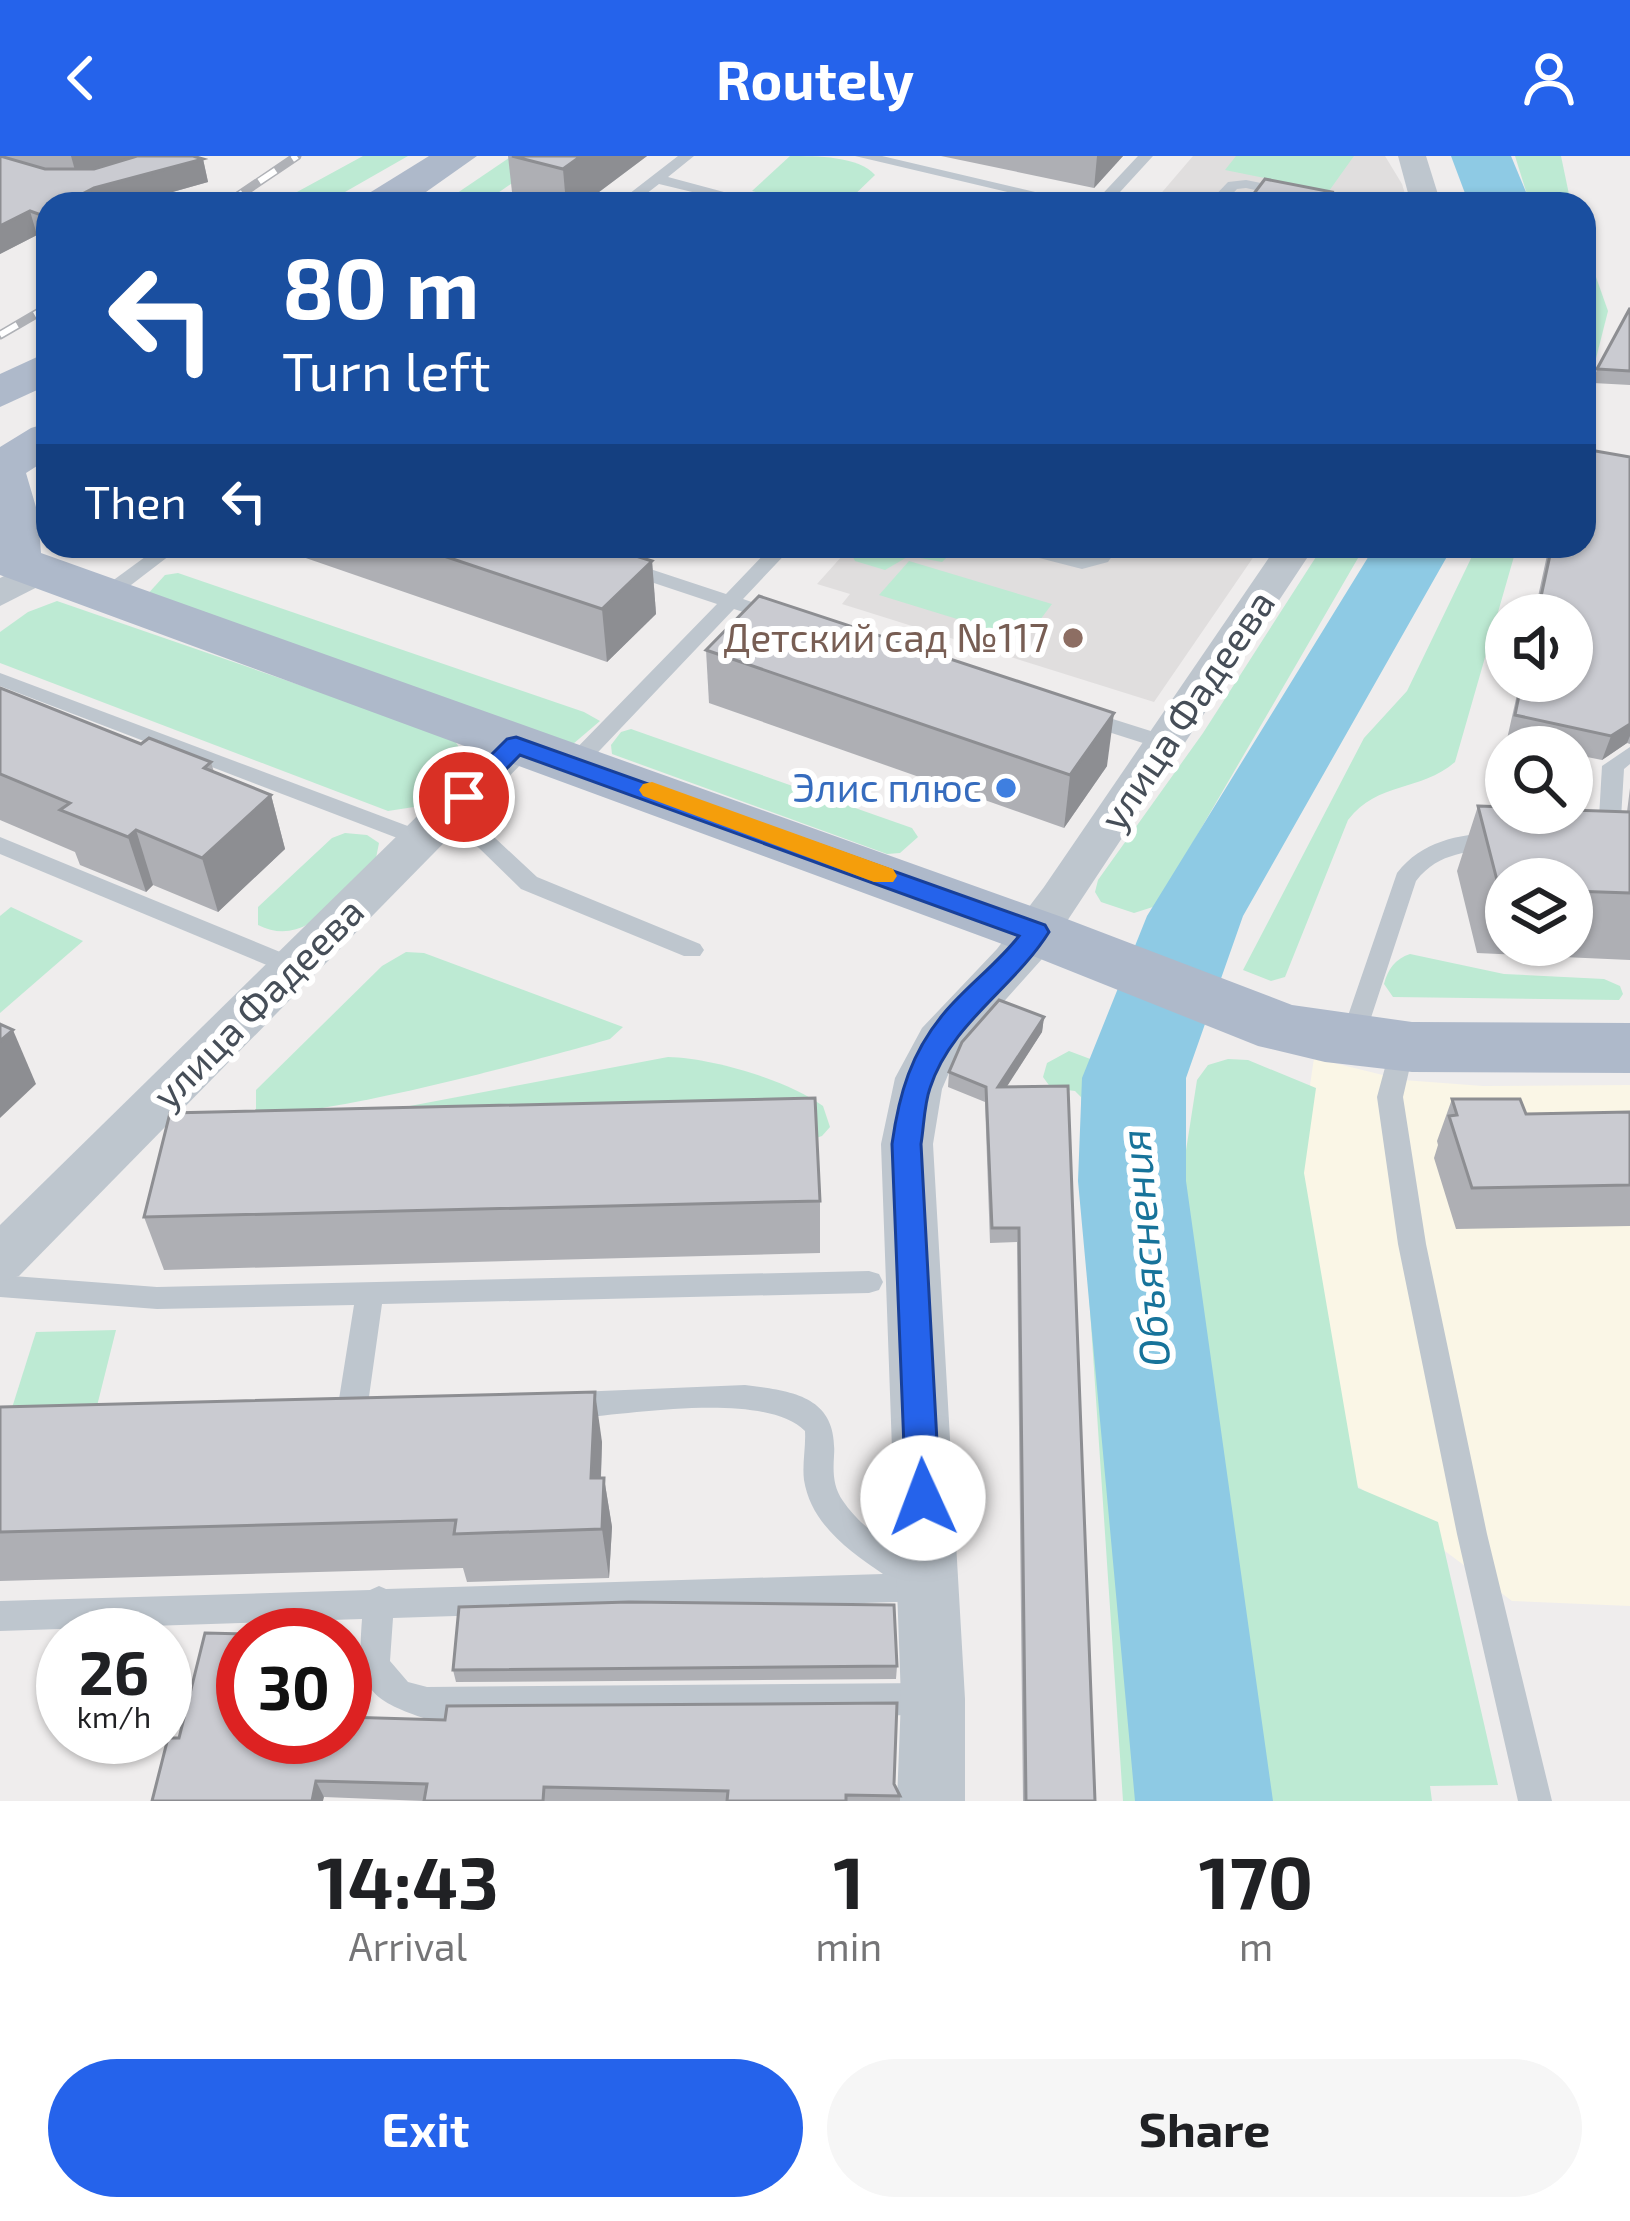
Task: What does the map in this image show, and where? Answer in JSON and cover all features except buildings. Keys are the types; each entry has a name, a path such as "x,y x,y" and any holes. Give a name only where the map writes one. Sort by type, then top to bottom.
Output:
{"main road":[{"path":"400,192 457,156"},
{"path":"0,393 36,373"},
{"path":"36,446 0,469 12,514 14,570 107,594 575,763 1282,1028 1376,1047 1630,1048"}],"street":[{"path":"1412,156 1422,192"},
{"name":"улица Фадеева","path":"931,1801 933,1699 907,1144 914,1091 931,1053 956,1018 1009,968 1168,745 1288,558"},
{"name":"улица Фадеева","path":"0,1260 516,745"}],"lane":[{"path":"639,192 687,156"},
{"path":"862,156 1024,192"},
{"path":"1112,192 1146,156"},
{"path":"656,179 711,192"},
{"path":"1226,192 1233,185 1246,184 1284,192"},
{"path":"107,594 156,558"},
{"path":"575,763 771,558"},
{"path":"1062,558 1082,563 1101,558"},
{"path":"603,560 797,623"},
{"path":"0,679 487,843 529,883 692,950"},
{"path":"1064,711 1168,745"},
{"path":"1608,835 1613,766 1630,754"},
{"path":"1516,839 1438,848 1418,861 1405,879 1376,1047 1390,1097 1412,1244 1472,1534 1535,1801"},
{"path":"0,845 294,967"},
{"path":"0,1286 158,1298 869,1282"},
{"path":"351,1418 370,1293"},
{"path":"577,1405 765,1397 806,1411 818,1425 819,1478 835,1519 927,1587"},
{"path":"0,1616 927,1587"},
{"path":"380,1601 374,1666 398,1694 427,1703 933,1699"}],"shaded area":[{"path":"1193,156 1385,156 1404,192 1162,192"},
{"name":"Детский сад №117","path":"840,558 1253,558 1154,702 842,604 850,594 817,584"},
{"path":"1314,1058 1403,1080 1483,1086 1630,1085 1630,1606 1512,1601 1355,1484 1297,1174"}],"green space":[{"path":"363,156 408,156 345,192 297,192"},
{"path":"512,156 551,156 499,192 459,192"},
{"path":"790,156 848,161 875,175 857,192 752,191"},
{"path":"1236,156 1354,156 1329,191 1225,170"},
{"path":"1515,156 1561,156 1568,192 1526,192"},
{"path":"1596,277 1608,311 1596,358"},
{"path":"854,558 906,558 885,570"},
{"path":"1315,558 1358,558 1156,906 1134,913 1101,902 1095,892 1098,880 1203,733"},
{"path":"1471,558 1514,558 1503,594 1485,594 1485,657 1455,762 1442,772 1372,799 1348,820 1285,977 1271,981 1243,970 1364,738 1407,691"},
{"path":"909,561 1052,604 1025,640 879,595"},
{"path":"178,573 600,721 573,744 145,597 165,575"},
{"path":"57,601 453,738 462,752 460,763 414,807 388,811 0,663 0,632 28,612"},
{"path":"631,729 912,828 918,837 900,853 887,854 612,754 611,745 621,732"},
{"path":"345,833 367,835 379,843 376,858 337,901 309,924 293,930 258,925 258,907 332,838"},
{"path":"11,907 83,941 0,1013 0,916"},
{"path":"406,952 424,953 623,1027 610,1039 426,1087 318,1109 256,1110 256,1090 382,966"},
{"path":"1410,954 1504,974 1604,979 1620,986 1623,994 1619,1000 1393,997 1384,984 1396,962"},
{"path":"1069,1051 1093,1060 1100,1073 1097,1178 1153,1801 1123,1801 1081,1176 1081,1097 1075,1091 1051,1088 1043,1077 1047,1063"},
{"path":"668,1057 727,1066 770,1079 823,1106 830,1127 810,1140 315,1124"},
{"path":"1248,1060 1316,1088 1304,1173 1358,1488 1438,1522 1498,1785 1430,1786 1432,1801 1270,1801 1208,1407 1182,1176 1197,1080 1208,1065"},
{"path":"116,1330 96,1410 11,1411 36,1332"}],"waterway":[{"name":"Объяснения","path":"1481,156 1495,192"},
{"name":"Объяснения","path":"1204,1801 1132,1181 1134,1078 1195,916 1407,558"}],"railway":[{"path":"244,192 297,156"},
{"path":"0,335 36,314"}],"slow traffic":[{"path":"652,790 884,876"}],"place":[{"name":"Детский сад №117","path":"1073,638"},
{"name":"Элис плюс","path":"1006,788"}],"route":[{"path":"464,797 516,745 625,780 1036,932 1009,968 956,1018 931,1053 914,1091 907,1144 923,1498"}]}
